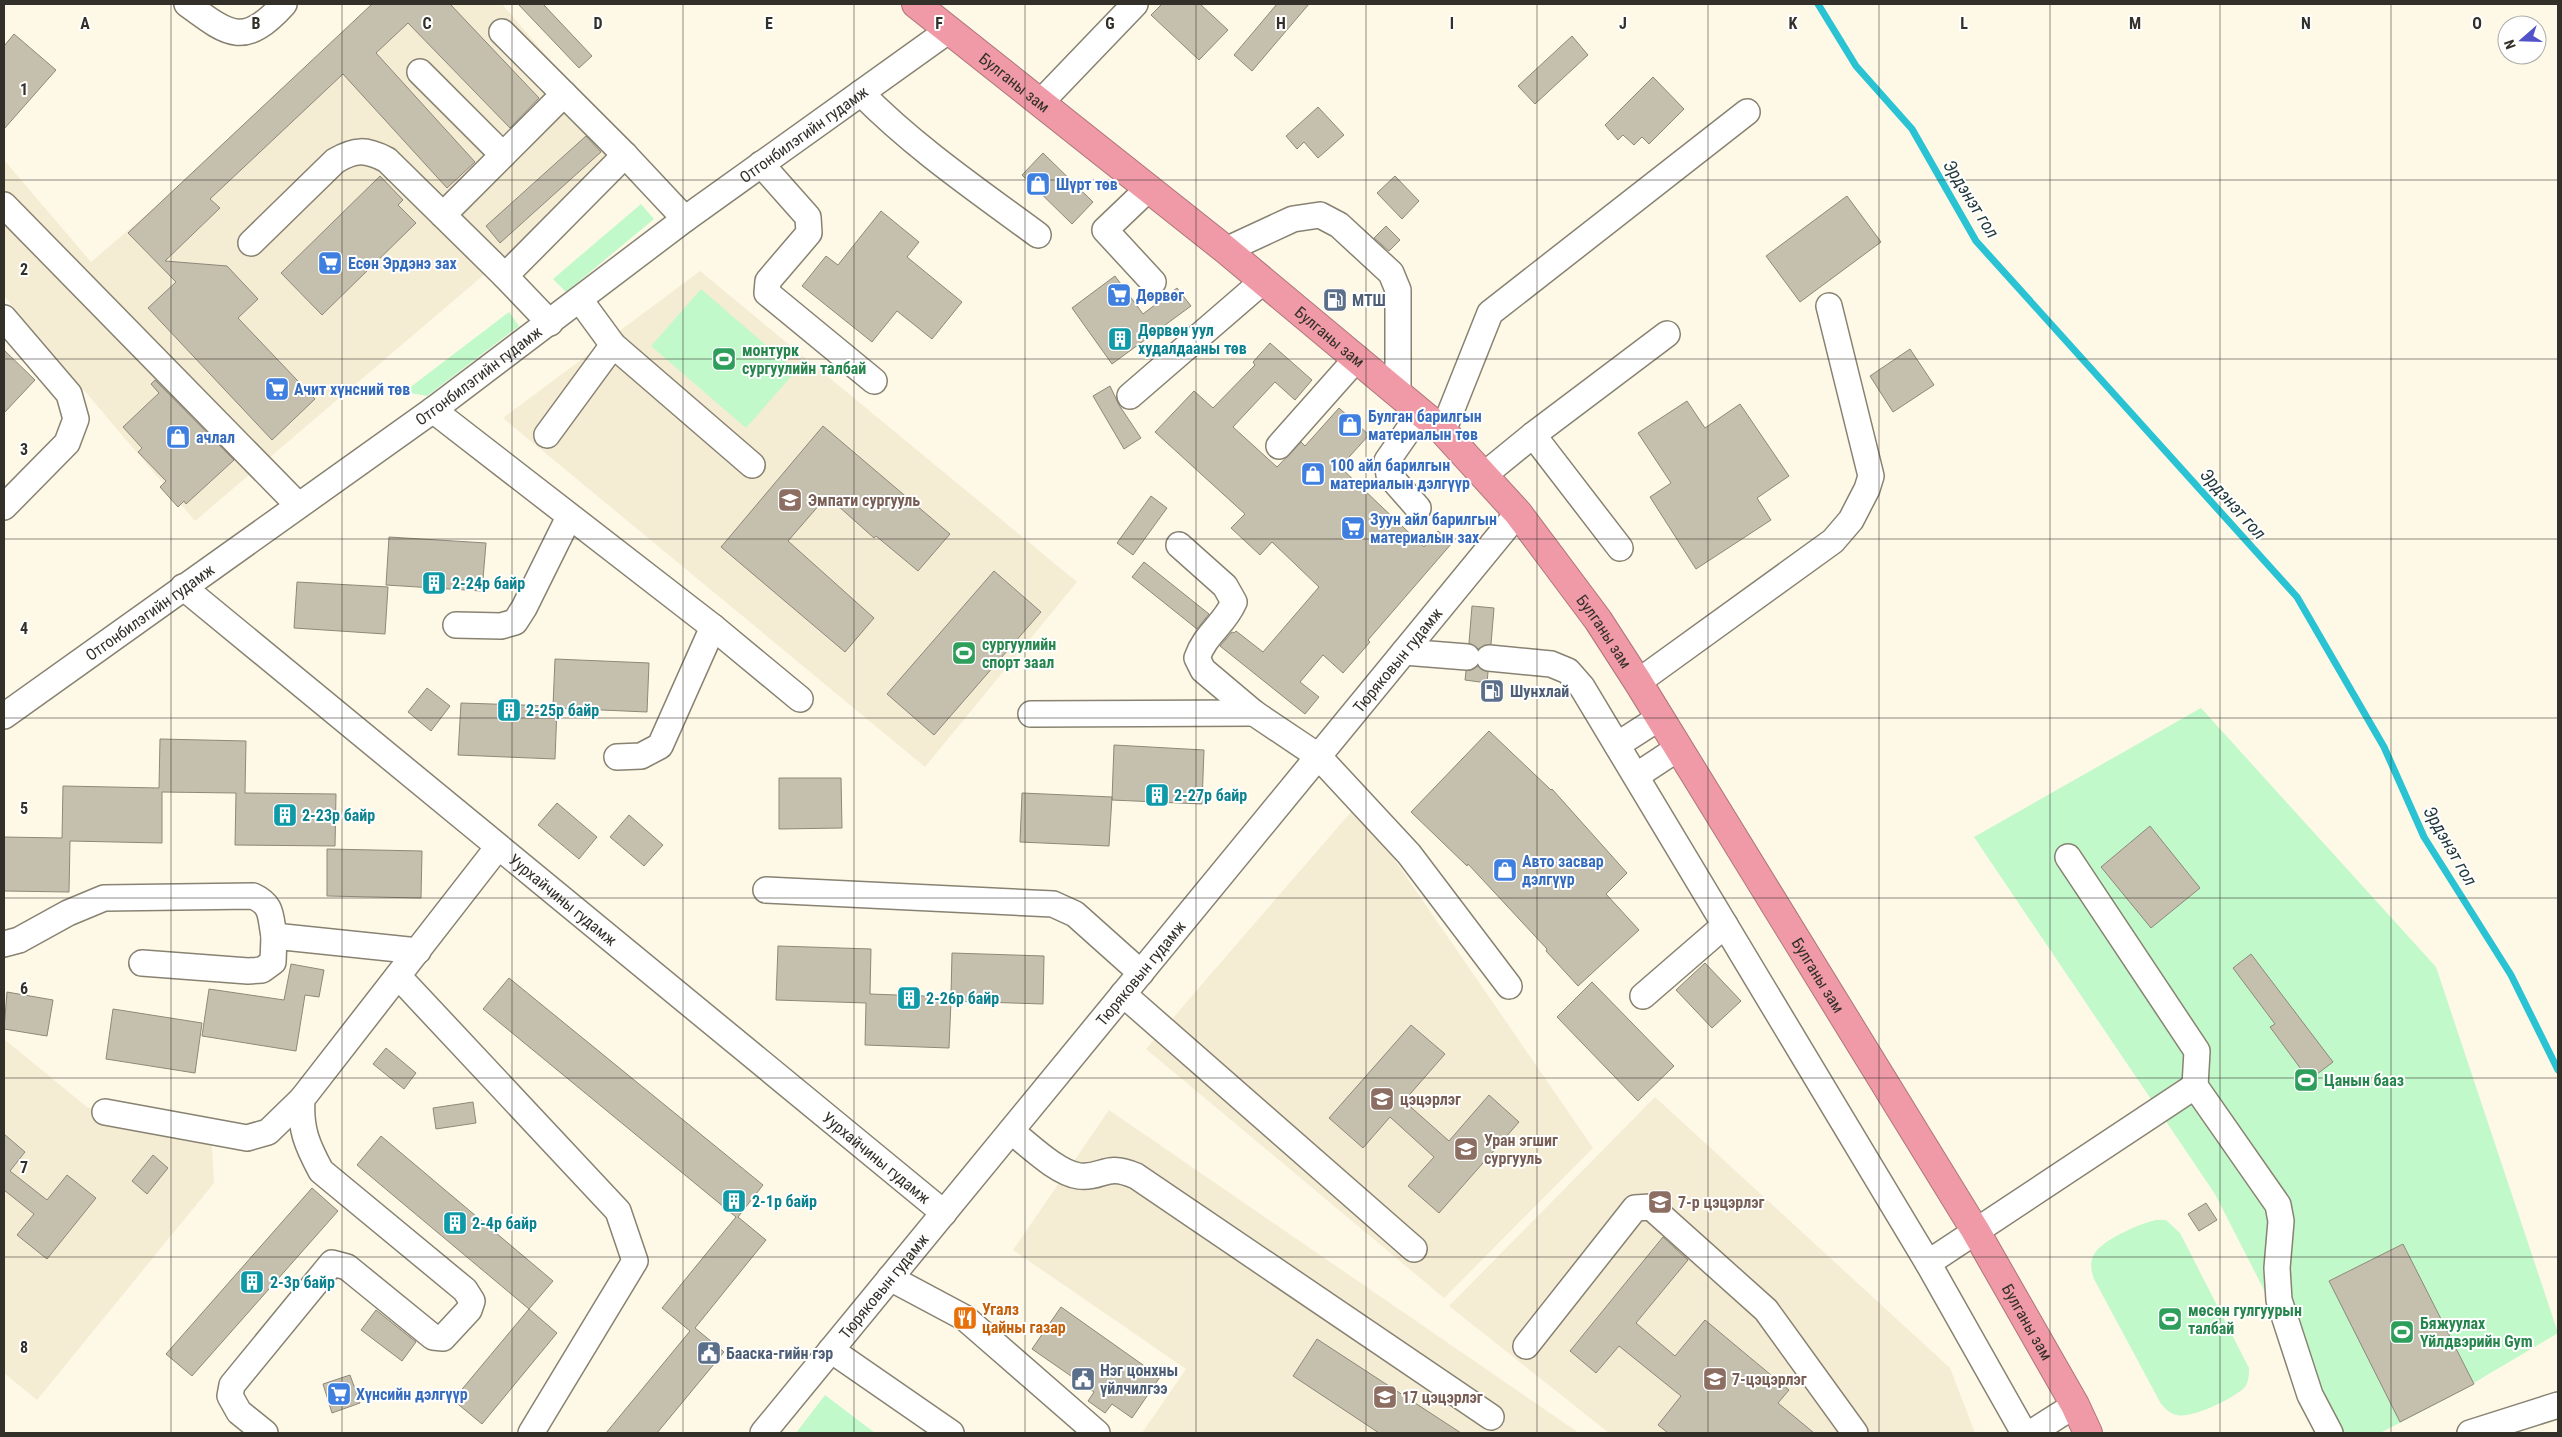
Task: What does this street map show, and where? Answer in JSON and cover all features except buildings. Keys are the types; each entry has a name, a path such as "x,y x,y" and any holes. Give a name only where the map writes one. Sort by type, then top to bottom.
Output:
{"highway":[{"name":"Булганы зам","path":"916,4 1149,188 1398,392 1443,431 1518,514 1598,620 1638,682 1677,749 1975,1230 2075,1406 2088,1433"}],"street":[{"path":"187,4 222,29 240,33 261,27 284,4"},
{"path":"1041,102 1135,4"},
{"name":"Отгонбилэгийн гудамж","path":"4,716 433,410 685,219 949,30"},
{"path":"502,32 625,155 685,219"},
{"path":"420,72 503,155"},
{"path":"861,93 886,119 951,172 1038,235"},
{"path":"443,215 564,94"},
{"path":"1443,431 1490,313 1747,112"},
{"path":"251,243 335,161 351,152 372,152 387,160 550,323"},
{"path":"505,276 625,155"},
{"path":"761,164 808,217 809,233 768,281 767,293 874,381"},
{"path":"1149,188 1105,230 1153,282"},
{"path":"4,205 298,505"},
{"path":"1226,250 1293,219 1320,215 1339,225 1391,273 1398,290 1398,392"},
{"path":"1130,396 1263,281"},
{"path":"580,300 613,345 752,464"},
{"path":"1638,682 1833,541 1851,520 1860,504 1871,476 1830,306"},
{"path":"4,318 69,394 76,419 67,443 4,507"},
{"path":"1484,475 1533,435 1667,334"},
{"path":"547,436 613,345"},
{"path":"1279,446 1357,358"},
{"path":"433,410 713,627 800,699"},
{"path":"1418,508 1389,475 1388,461 1421,412"},
{"path":"1533,435 1620,548"},
{"name":"Тюряковын гудамж","path":"763,1433 1518,514"},
{"path":"456,625 502,626 515,622 570,517"},
{"path":"1179,545 1225,586 1234,602 1228,616 1202,644 1197,658 1203,670 1254,713 1318,756 1409,854 1509,986"},
{"name":"Уурхайчины гудамж","path":"184,587 944,1213"},
{"path":"617,757 641,756 660,746 713,627"},
{"path":"1404,652 1551,664 1568,672 1582,687 1928,1263 2024,1433"},
{"path":"1031,714 1254,713"},
{"path":"1617,744 1659,718"},
{"path":"1636,776 1677,749"},
{"path":"105,1112 247,1138 268,1132 302,1099 498,847"},
{"path":"2068,856 2197,1051 2195,1086 2278,1206 2281,1221 2277,1268 2279,1300 2310,1395 2330,1433"},
{"path":"766,890 1053,904 1075,914 1141,973"},
{"path":"4,944 19,940 68,914 104,898 253,896 265,901 269,907 274,936 273,962 262,970 248,971 142,963"},
{"path":"1643,996 1725,925"},
{"path":"274,936 418,950"},
{"path":"398,976 618,1211 635,1260 531,1433"},
{"path":"1123,994 1414,1249"},
{"path":"1928,1263 1975,1230 2195,1086"},
{"path":"265,1433 239,1412 230,1396 232,1385 332,1263 347,1268 432,1338 444,1338 469,1310 472,1302 465,1290 321,1171 308,1146 301,1122 302,1099"},
{"path":"1011,1131 1063,1171 1089,1176 1114,1169 1136,1176 1491,1417"},
{"path":"1526,1346 1635,1208 1651,1206 1766,1310 1855,1433"},
{"path":"890,1278 965,1318 1097,1433"},
{"path":"831,1350 952,1433"},
{"path":"2470,1433 2558,1405"},
{"path":"2031,1433 2075,1406"}],"shaded area":[{"path":"393,4 502,4 628,152 195,521 4,296 4,160 91,262"},
{"name":"Эмпати сургууль","path":"700,271 1077,582 925,767 503,418"},
{"name":"цэцэрлэг","path":"1357,805 1593,1148 1444,1298 1146,1049"},
{"path":"4,1039 87,1107 212,1146 214,1183 37,1400 4,1373"},
{"name":"7-р цэцэрлэг","path":"1655,1097 1950,1368 1975,1433 1609,1433 1449,1306"},
{"path":"1109,1110 1579,1433 1142,1433 1186,1369 1013,1250"}],"green space":[{"path":"641,204 654,219 566,292 553,279"},
{"name":"монтурк сургуулийн талбай","path":"701,289 796,371 746,428 651,346"},
{"path":"509,312 519,326 427,396 404,392"},
{"name":"Цанын бааз","path":"2201,708 2436,967 2558,1333 2450,1397 2380,1433 2337,1433 2215,1194 1974,837"},
{"name":"мөсөн гулгуурын талбай","path":"2156,1220 2166,1220 2180,1233 2249,1368 2247,1382 2240,1392 2212,1407 2192,1414 2172,1414 2161,1404 2094,1279 2091,1269 2093,1256 2106,1242 2141,1224"},
{"path":"825,1395 875,1433 796,1433"}],"waterway":[{"name":"Эрдэнэт гол","path":"1818,4 1856,66 1912,129 1976,241 2297,597 2384,747 2424,837 2511,975 2558,1070"}],"place":[{"name":"Шүрт төв","path":"1038,184"},
{"name":"Есөн Эрдэнэ зах","path":"330,263"},
{"name":"Дөрвөг","path":"1119,295"},
{"name":"МТШ","path":"1335,300"},
{"name":"Дөрвөн уул худалдааны төв","path":"1120,339"},
{"name":"монтурк сургуулийн талбай","path":"724,359"},
{"name":"Ачит хүнсний төв","path":"277,389"},
{"name":"Булган барилгын материалын төв","path":"1350,425"},
{"name":"ачлал","path":"178,437"},
{"name":"100 айл барилгын материалын дэлгүүр","path":"1313,474"},
{"name":"Эмпати сургууль","path":"790,500"},
{"name":"Зуун айл барилгын материалын зах","path":"1353,528"},
{"name":"2-24р байр","path":"434,583"},
{"name":"сургуулийн спорт заал","path":"964,653"},
{"name":"Шунхлай","path":"1492,691"},
{"name":"2-25р байр","path":"509,710"},
{"name":"2-27р байр","path":"1157,795"},
{"name":"2-23р байр","path":"285,815"},
{"name":"Авто засвар дэлгүүр","path":"1505,870"},
{"name":"2-26р байр","path":"909,998"},
{"name":"Цанын бааз","path":"2306,1080"},
{"name":"цэцэрлэг","path":"1382,1099"},
{"name":"Уран эгшиг сургууль","path":"1466,1149"},
{"name":"2-1р байр","path":"734,1201"},
{"name":"7-р цэцэрлэг","path":"1660,1202"},
{"name":"2-4р байр","path":"455,1223"},
{"name":"2-3р байр","path":"252,1282"},
{"name":"Угалз цайны газар","path":"965,1318"},
{"name":"мөсөн гулгуурын талбай","path":"2170,1319"},
{"name":"Бяжуулах Үйлдвэрийн Gym","path":"2402,1332"},
{"name":"Бааска-гийн гэр","path":"709,1353"},
{"name":"Нэг цонхны үйлчилгээ","path":"1083,1379"},
{"name":"7-цэцэрлэг","path":"1715,1379"},
{"name":"Хүнсийн дэлгүүр","path":"339,1394"},
{"name":"17 цэцэрлэг","path":"1385,1397"}]}
